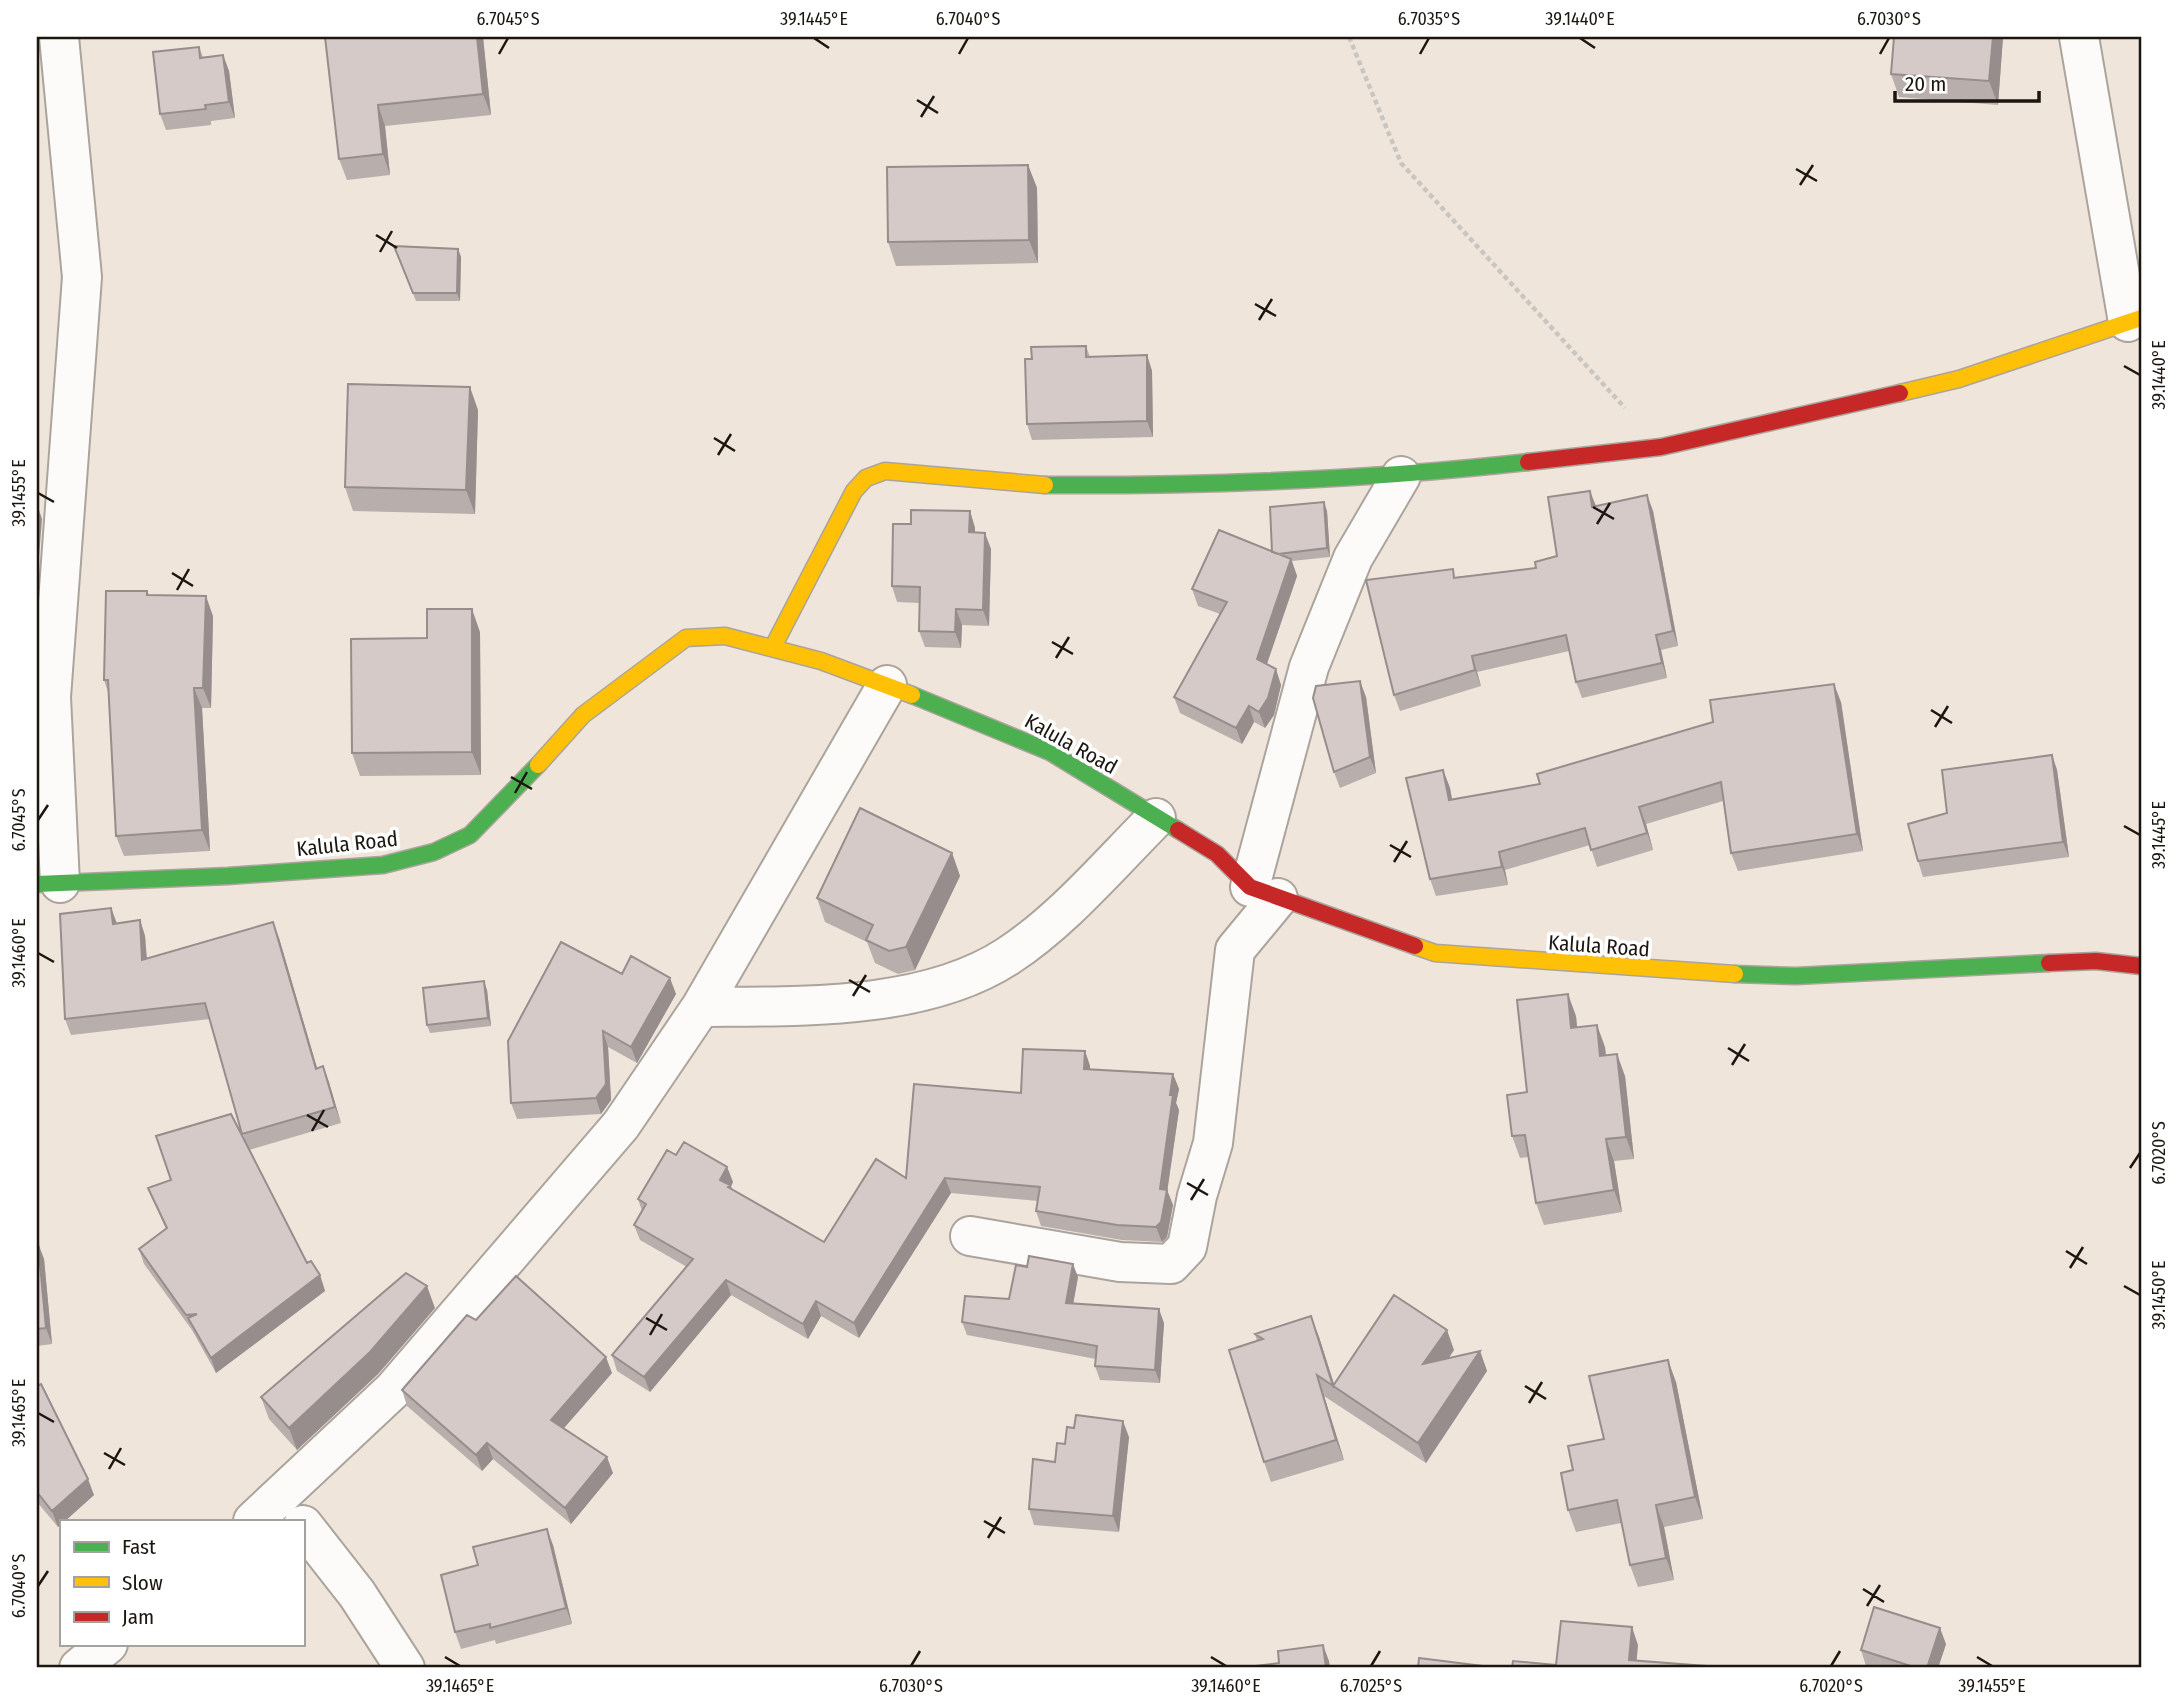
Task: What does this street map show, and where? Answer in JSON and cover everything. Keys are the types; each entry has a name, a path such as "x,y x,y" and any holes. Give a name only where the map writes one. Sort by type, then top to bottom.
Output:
{"street":[{"path":"48,883 51,697 82,277 59,37"},
{"path":"773,647 854,491 866,478 885,471 1045,485 1190,486 1401,476 1661,447 1959,379 2135,320 2079,37"},
{"path":"970,1236 1120,1262 1171,1264 1187,1247 1197,1195 1213,1143 1235,950 1264,893 1309,667 1353,558 1401,476"},
{"name":"Kalula Road","path":"48,883 228,876 383,865 434,852 470,835 499,808 583,715 685,638 725,635 773,647 887,685 1050,752 1217,854 1264,893 1435,953 1677,972 1796,976 2096,961 2141,966"},
{"path":"284,1517 621,1125 701,1007 887,685"},
{"path":"701,1007 879,1000 962,981 1008,957 1059,915 1156,818"},
{"path":"304,1538 357,1594 405,1668"},
{"path":"79,1668 106,1646"}],"path":[{"path":"1349,37 1401,163 1661,447"}],"building":[{"path":"325,37 477,37 483,94 378,105 383,154 339,159"},
{"path":"1894,37 1993,37 1989,81 1891,74"},
{"path":"199,47 200,58 223,55 229,102 205,105 206,109 160,114 153,52"},
{"path":"1028,165 1029,240 888,242 887,167"},
{"path":"394,246 458,249 457,293 413,293"},
{"path":"1086,346 1086,357 1147,355 1147,421 1027,424 1025,359 1032,359 1031,347"},
{"path":"348,384 470,387 466,490 345,487"},
{"path":"1590,491 1592,507 1647,495 1673,631 1656,635 1662,663 1576,682 1566,635 1472,656 1475,670 1394,695 1366,580 1453,569 1454,578 1536,568 1535,562 1557,556 1548,497"},
{"path":"1324,502 1327,548 1278,554 1272,552 1270,507"},
{"path":"911,510 970,511 969,532 985,533 983,610 956,609 955,632 919,631 920,587 892,586 893,524 911,524"},
{"path":"1219,530 1291,559 1257,659 1276,669 1268,698 1259,712 1249,706 1236,728 1174,697 1227,602 1192,589"},
{"path":"106,591 206,596 203,688 194,688 202,830 116,836 108,680 104,680"},
{"path":"427,609 472,609 472,752 352,753 351,639 427,638"},
{"path":"1360,681 1370,757 1334,772 1313,698 1316,686"},
{"path":"1834,684 1857,834 1731,853 1721,782 1639,807 1647,833 1591,850 1585,828 1499,852 1502,867 1430,879 1406,778 1443,770 1449,800 1540,784 1537,774 1713,722 1710,700"},
{"path":"2052,755 2063,842 1918,861 1908,824 1947,813 1942,770"},
{"path":"860,808 952,853 906,947 889,951 866,940 873,925 817,898"},
{"path":"111,908 113,924 140,920 142,960 273,922 316,1069 323,1066 335,1107 242,1134 205,1003 65,1019 60,914"},
{"path":"561,942 622,974 631,956 670,978 631,1047 603,1031 606,1084 596,1098 511,1103 508,1041"},
{"path":"484,981 488,1018 427,1025 423,988"},
{"path":"1568,994 1571,1028 1597,1025 1600,1056 1617,1054 1626,1137 1606,1139 1614,1190 1536,1203 1525,1135 1512,1136 1507,1095 1527,1092 1517,1000"},
{"path":"1023,1049 1085,1051 1084,1069 1173,1074 1170,1095 1173,1095 1160,1189 1167,1190 1161,1222 1156,1227 1117,1225 1036,1211 1040,1187 945,1178 854,1323 816,1301 803,1324 726,1280 644,1377 612,1355 693,1259 634,1225 646,1204 638,1199 667,1150 676,1155 684,1142 727,1167 720,1180 730,1185 728,1187 824,1242 876,1159 906,1178 914,1084 1021,1093"},
{"path":"231,1114 307,1263 311,1261 320,1275 211,1358 188,1318 197,1314 186,1315 139,1249 167,1228 148,1188 171,1180 156,1136"},
{"path":"37,1243 46,1328 37,1329"},
{"path":"1029,1256 1073,1264 1066,1303 1159,1309 1155,1370 1095,1366 1097,1346 962,1322 965,1296 1009,1299 1016,1265 1027,1267"},
{"path":"406,1273 427,1286 370,1352 289,1428 261,1397"},
{"path":"516,1276 606,1357 551,1420 607,1457 565,1508 487,1443 476,1455 402,1390 467,1315 476,1320"},
{"path":"1394,1295 1447,1330 1423,1364 1480,1351 1418,1443 1333,1386"},
{"path":"1311,1316 1333,1386 1317,1375 1336,1440 1264,1462 1229,1350 1263,1339 1255,1334"},
{"path":"1668,1360 1695,1497 1656,1505 1666,1558 1630,1565 1617,1500 1568,1510 1561,1473 1573,1470 1568,1446 1604,1439 1589,1376"},
{"path":"41,1384 88,1479 52,1511 37,1492 37,1386"},
{"path":"1076,1415 1123,1421 1113,1516 1029,1509 1033,1459 1055,1462 1057,1443 1065,1444 1067,1427 1074,1428"},
{"path":"547,1529 566,1608 490,1628 490,1624 455,1632 441,1575 478,1565 473,1547"},
{"path":"1874,1607 1940,1628 1927,1668 1917,1668 1861,1650"},
{"path":"1561,1621 1632,1627 1629,1660 1733,1668 1512,1668 1513,1661 1556,1665"},
{"path":"1323,1645 1326,1668 1248,1668 1279,1663 1278,1651"},
{"path":"1419,1658 1499,1668 1418,1668"}],"traffic: fast":[{"path":"1045,485 1287,481 1528,462"},
{"path":"912,695 1050,752 1178,830"},
{"path":"37,884 228,876 383,865 434,852 470,835 538,765"},
{"path":"1735,974 1796,976 2049,963"}],"traffic: slow":[{"path":"1900,393 1959,379 2141,318"},
{"path":"773,647 854,491 866,478 885,471 1045,485"},
{"path":"538,765 583,715 686,638 725,636 821,661 912,695"},
{"path":"1415,946 1435,953 1735,974"}],"traffic: jam":[{"path":"1528,462 1661,447 1900,393"},
{"path":"1178,830 1217,854 1250,887 1415,946"},
{"path":"2049,963 2096,961 2141,966"}]}
